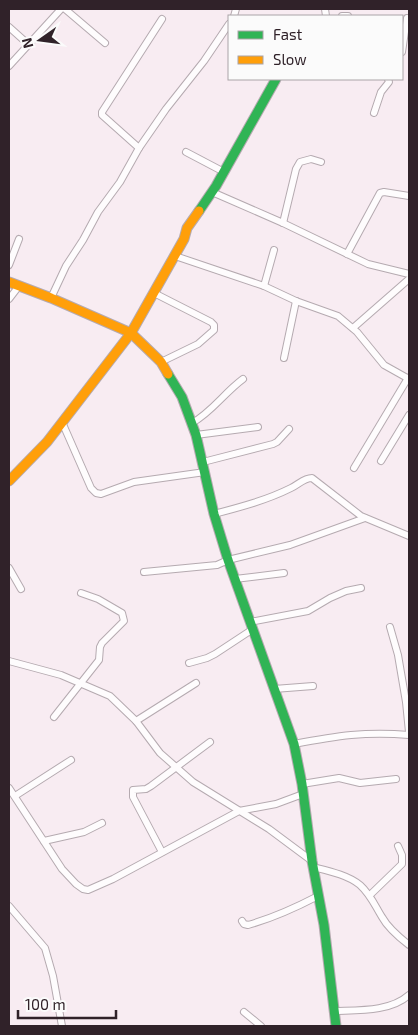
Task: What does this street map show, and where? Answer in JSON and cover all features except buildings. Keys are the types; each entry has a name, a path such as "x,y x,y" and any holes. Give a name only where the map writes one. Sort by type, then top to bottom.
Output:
{"street":[{"path":"9,66 61,9"},
{"path":"65,9 105,43"},
{"path":"403,44 406,18"},
{"path":"139,148 105,119 102,112 162,19"},
{"path":"51,298 66,266 98,212 120,182 139,148 228,25"},
{"path":"9,27 28,44"},
{"path":"9,482 47,442 131,334 184,239 186,228 212,192 275,80"},
{"path":"374,113 381,92 389,82 388,80"},
{"path":"186,152 224,172"},
{"path":"283,223 294,177 300,162 311,159 321,162"},
{"path":"212,192 376,267 409,274"},
{"path":"347,254 380,193 409,196"},
{"path":"9,266 19,239"},
{"path":"264,286 274,250"},
{"path":"175,256 264,286 296,301 338,316 353,328 384,365 409,378 354,468"},
{"path":"353,328 409,279"},
{"path":"9,282 51,298 131,334 161,362 182,397 196,435 214,514 228,560 294,744 324,926 336,1026"},
{"path":"9,299 19,286"},
{"path":"154,293 214,325 214,330 198,344 161,362"},
{"path":"284,358 296,301"},
{"path":"192,422 203,417 228,390 243,379"},
{"path":"381,461 409,415"},
{"path":"62,422 91,488 96,493 102,494 134,482 205,472"},
{"path":"196,435 258,427"},
{"path":"203,462 273,444 289,428"},
{"path":"214,514 270,498 308,478 315,479 365,518 409,536"},
{"path":"144,572 217,566 228,560 290,545 365,518"},
{"path":"9,568 21,589"},
{"path":"235,579 284,573"},
{"path":"189,663 215,654 252,626 308,611 346,591 361,588"},
{"path":"54,717 99,660 102,642 124,622 122,613 98,598 81,593"},
{"path":"294,744 353,734 409,733 398,655 390,627"},
{"path":"9,661 61,675 110,696 136,721 160,753 193,782 269,830 313,868 325,870 356,882 370,896 384,920 409,945"},
{"path":"136,721 196,683"},
{"path":"274,689 313,686"},
{"path":"162,852 132,793 133,790 136,788 146,789 210,742"},
{"path":"15,796 71,760"},
{"path":"302,784 339,778 360,783 396,779"},
{"path":"9,788 62,869 76,884 88,890 113,879 239,811 276,804 303,794"},
{"path":"44,841 79,833 102,823"},
{"path":"370,896 402,864 402,855 398,846"},
{"path":"242,921 248,925 272,918 318,896"},
{"path":"9,906 45,948 53,976 62,1026"},
{"path":"334,1011 366,1009 398,1003 409,995"},
{"path":"244,1012 261,1026"}],"traffic: fast":[{"path":"199,211 216,186 275,80"},
{"path":"168,374 182,397 196,435 214,514 228,560 294,744 324,925 336,1026"}],"traffic: slow":[{"path":"9,481 47,442 131,333 184,239 187,228 199,211"},
{"path":"9,282 131,333 161,362 168,374"}]}
